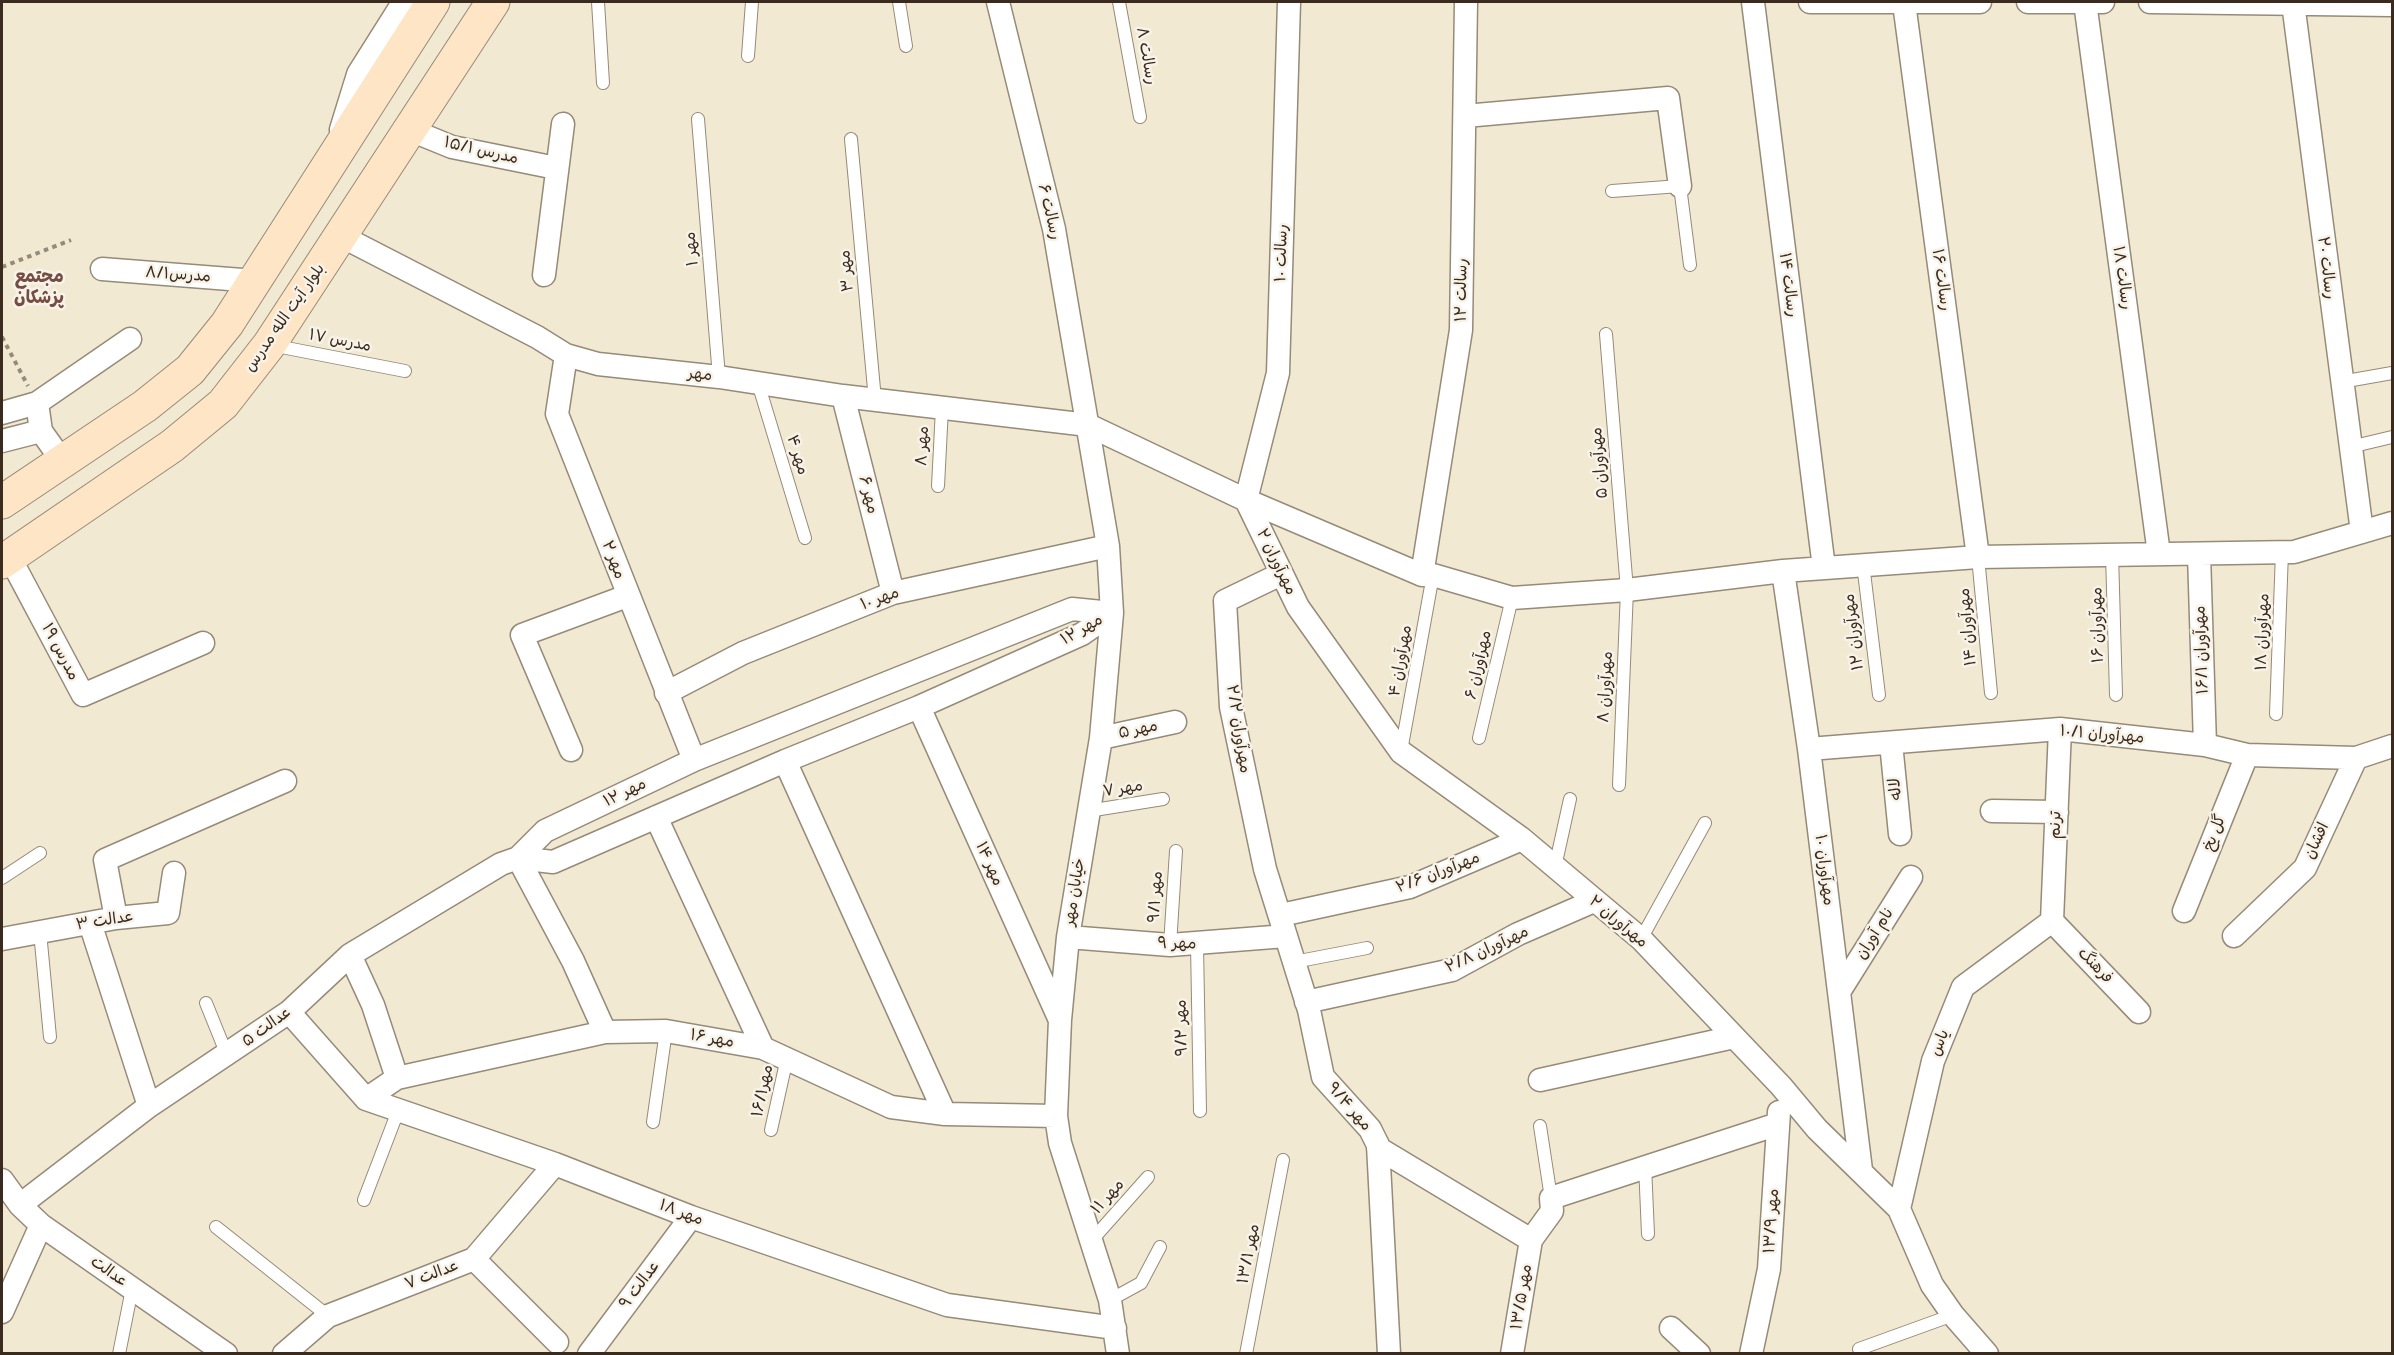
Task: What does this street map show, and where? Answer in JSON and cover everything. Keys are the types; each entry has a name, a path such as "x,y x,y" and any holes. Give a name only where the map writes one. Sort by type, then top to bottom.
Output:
{"main road":[{"path":"2,502 145,406 190,370 227,324 434,2"},
{"name":"بلوار آیت الله مدرس","path":"5,559 172,446 223,404 269,345 493,2"}],"street":[{"path":"337,152 361,75 407,2"},
{"name":"رسالت ۶","path":"998,2 1054,229 1088,426"},
{"name":"رسالت ۱۰","path":"1246,500 1278,373 1289,2"},
{"name":"رسالت ۱۲","path":"1428,575 1461,330 1466,2"},
{"name":"رسالت ۱۴","path":"1753,2 1824,568"},
{"path":"1810,2 1980,2"},
{"name":"رسالت ۱۶","path":"1916,2 1978,557"},
{"path":"2028,2 2103,2"},
{"name":"رسالت ۱۸","path":"2085,2 2159,554"},
{"path":"2150,2 2392,5"},
{"name":"رسالت ۲۰","path":"2293,3 2362,532"},
{"path":"1465,116 1668,98 1680,186"},
{"path":"544,275 563,124"},
{"name":"مدرس ۱۵/۱","path":"408,129 452,147 556,168"},
{"name":"مهر","path":"341,236 537,337 566,355 598,364 719,377 843,396 1088,426 1246,500 1428,575 1512,598"},
{"name":"مدرس۸/۱","path":"102,269 255,281"},
{"path":"2,413 38,403 130,339"},
{"name":"مهر ۲","path":"566,355 557,414 627,596 694,760"},
{"name":"مهر ۶","path":"843,396 893,593"},
{"path":"38,403 41,431 63,462"},
{"name":"خیابان مهر","path":"1088,426 1108,546 1112,613 1101,738 1068,937 1060,1020 1056,1116 1060,1143 1110,1300 1118,1353"},
{"path":"2,441 41,431"},
{"name":"مهرآوران ۲","path":"1246,500 1298,607 1401,752 1522,839 1641,939 1781,1086 1817,1129 1899,1209 1932,1285 1953,1315 1987,1353"},
{"path":"1512,598 1627,590 1783,571 1978,557 2294,552 2392,523"},
{"name":"مهر ۱۰","path":"666,693 743,653 893,593 1108,546"},
{"name":"مهرآوران ۱۶/۱","path":"2199,554 2205,745"},
{"name":"مدرس ۱۹","path":"5,559 83,695 203,643"},
{"name":"مهرآوران ۱۰","path":"1783,571 1809,749 1861,1170"},
{"name":"مهرآوران ۲/۲","path":"1281,574 1225,601 1231,707 1265,869 1283,926"},
{"path":"571,750 522,635 627,596"},
{"name":"مهر ۱۲","path":"518,858 545,831 694,760 1072,609 1112,613"},
{"name":"مهر ۱۲","path":"518,858 553,862 785,761 919,707 1082,634 1112,613"},
{"name":"مهر ۱۴","path":"919,707 1060,1020"},
{"name":"مهر ۵","path":"1101,738 1175,722"},
{"name":"مهرآوران ۱۰/۱","path":"1809,749 2060,729 2205,745 2247,755 2356,758 2392,746"},
{"name":"ترنم","path":"2052,921 2060,729"},
{"name":"لاله","path":"1891,743 1900,834"},
{"path":"734,744 748,778"},
{"name":"گل یخ","path":"2184,911 2247,755"},
{"name":"افشان","path":"2234,936 2305,868 2356,758"},
{"path":"785,761 945,1114"},
{"path":"116,918 105,860 285,781"},
{"path":"1992,811 2057,812"},
{"path":"656,817 764,1048"},
{"name":"مهرآوران ۲/۶","path":"1283,926 1410,887 1522,839"},
{"path":"518,858 573,962 605,1032"},
{"name":"عدالت ۵","path":"20,1205 149,1106 289,1012 350,955 501,864 518,858"},
{"name":"عدالت ۳","path":"2,939 116,918 168,913 174,873"},
{"name":"نام آوران","path":"1839,992 1911,877"},
{"name":"مهرآوران ۲/۸","path":"1306,1002 1452,970 1518,934 1594,901"},
{"name":"فرهنگ","path":"2052,921 2139,1012"},
{"name":"یاس","path":"1899,1209 1933,1061 1963,987 2052,921"},
{"path":"90,923 149,1106"},
{"name":"مهر ۹","path":"1068,937 1197,945 1283,926"},
{"name":"مهر ۹/۴","path":"1283,926 1306,1002 1323,1077 1370,1129 1378,1148 1389,1353"},
{"path":"350,955 374,1005 397,1078"},
{"name":"مهر ۱۸","path":"289,1012 366,1099 555,1164 691,1217 947,1305 1115,1328"},
{"name":"مهر ۱۶","path":"366,1099 397,1078 605,1032 666,1031 764,1048 891,1107 945,1114 1056,1116"},
{"path":"1540,1080 1734,1037"},
{"name":"مهر ۱۳/۹","path":"1751,1353 1769,1269 1781,1086"},
{"path":"1378,1148 1531,1240 1552,1210 1551,1197 1778,1124"},
{"name":"عدالت ۷","path":"284,1353 328,1316 474,1259 555,1164"},
{"name":"عدالت","path":"2,1180 20,1205 41,1225 226,1353"},
{"name":"عدالت ۹","path":"589,1353 691,1217"},
{"path":"2,1312 41,1225"},
{"name":"مهر ۱۳/۵","path":"1512,1353 1531,1240"},
{"path":"474,1259 556,1342"},
{"path":"1671,1328 1699,1353"}],"lane":[{"path":"598,2 603,83"},
{"path":"748,56 752,2"},
{"path":"899,2 906,46"},
{"name":"رسالت ۸","path":"1119,2 1140,117"},
{"name":"مهر ۱","path":"698,119 719,377"},
{"name":"مهر ۳","path":"851,139 875,400"},
{"path":"1612,191 1680,186 1690,265"},
{"name":"مهرآوران ۵","path":"1606,334 1627,590"},
{"name":"مدرس ۱۷","path":"269,345 405,371"},
{"path":"2341,382 2392,373"},
{"name":"مهر ۴","path":"758,383 805,538"},
{"name":"مهر ۸","path":"938,486 942,408"},
{"path":"2350,447 2392,437"},
{"name":"مهرآوران ۱۸","path":"2276,714 2282,552"},
{"name":"مهرآوران ۱۶","path":"2112,554 2116,695"},
{"name":"۱۴ مهرآوران","path":"1978,557 1991,693"},
{"name":"مهرآوران ۱۲","path":"1863,564 1879,695"},
{"name":"مهرآوران ۴","path":"1401,752 1428,575"},
{"name":"مهرآوران ۸","path":"1618,785 1627,590"},
{"name":"مهرآوران ۶","path":"1479,738 1512,598"},
{"name":"مهر ۷","path":"1089,811 1163,799"},
{"path":"1555,867 1570,800"},
{"path":"1641,939 1705,823"},
{"name":"مهر ۹/۱","path":"1170,945 1176,851"},
{"path":"2,878 40,853"},
{"path":"40,932 50,1036"},
{"name":"مهر ۹/۲","path":"1197,945 1200,1111"},
{"path":"1294,962 1367,948"},
{"path":"206,1003 227,1055"},
{"path":"653,1122 666,1031"},
{"name":"مهر۱۶/۱","path":"771,1130 787,1058"},
{"path":"364,1200 398,1111"},
{"path":"1540,1126 1551,1197"},
{"name":"مهر ۱۳/۱","path":"1246,1353 1283,1160"},
{"path":"1645,1165 1648,1234"},
{"name":"مهر ۱۱","path":"1092,1240 1148,1177"},
{"path":"216,1227 328,1316"},
{"path":"1110,1300 1141,1283 1160,1247"},
{"path":"119,1353 132,1289"},
{"path":"1859,1349 1953,1315"}],"path":[{"path":"2,267 71,240"},
{"path":"2,337 38,403"}],"district":[{"name":"مجتمع پزشکان","path":"39,287"}]}
